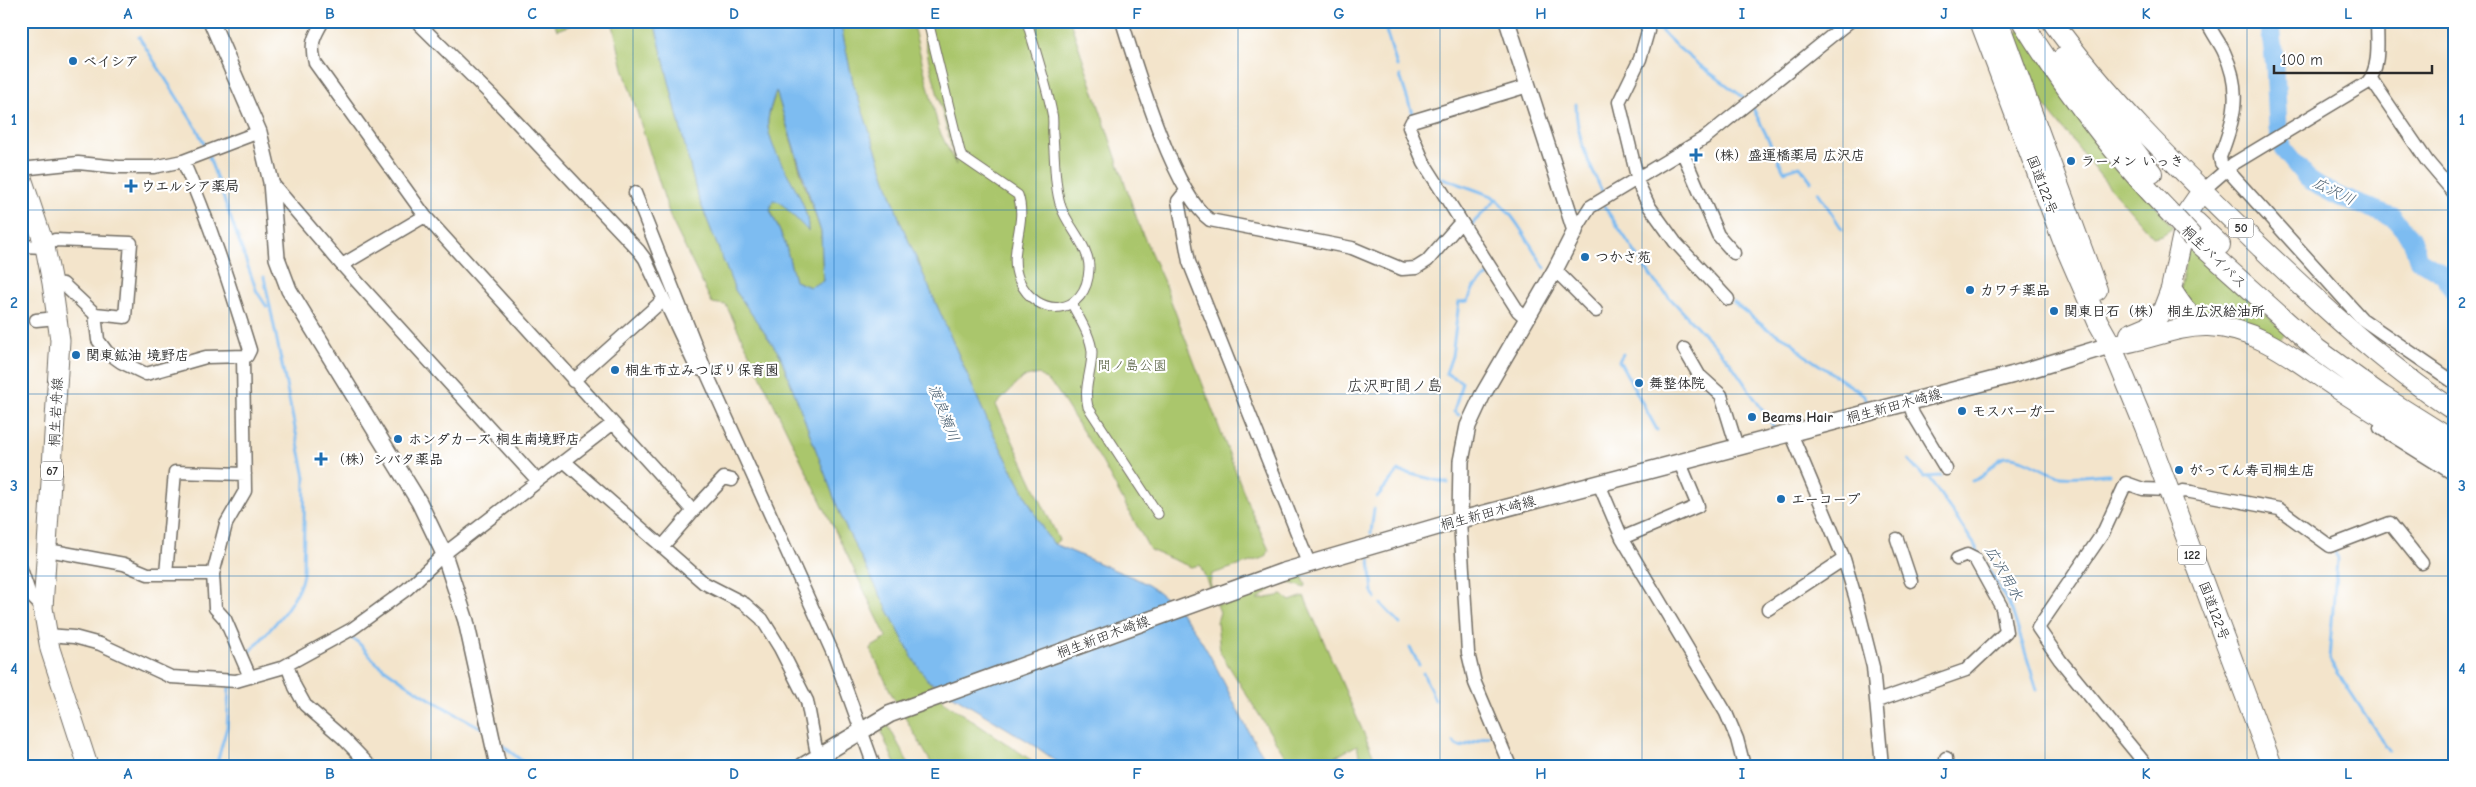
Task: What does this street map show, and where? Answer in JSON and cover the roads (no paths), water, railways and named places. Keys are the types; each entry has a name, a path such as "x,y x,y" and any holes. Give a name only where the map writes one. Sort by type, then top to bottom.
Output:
{"highway":[{"name":"国道122号","path":"1980,21 2065,246 2098,322 2111,345 2272,766"},
{"name":"国道122号","path":"1998,21 2082,247 2109,325 2111,345"},
{"name":"50","path":"2052,21 2118,104 2202,191 2354,333 2455,410"},
{"name":"桐生バイパス","path":"2028,22 2059,77 2104,138 2176,209 2194,230 2317,349 2382,396 2455,442"},
{"path":"2111,345 2153,323 2164,310 2171,289 2188,211 2202,191"},
{"name":"桐生バイパス","path":"2194,230 2327,340 2389,385 2455,427"},
{"path":"2171,289 2190,316 2207,326"},
{"path":"2111,345 2133,343 2170,332 2207,326 2243,332 2267,341 2386,419 2455,458"}],"main road":[{"name":"桐生岩舟線","path":"21,175 44,247 52,283 60,340 48,550 42,608 47,635 71,718 88,766"},
{"name":"桐生新田木崎線","path":"803,766 872,724 1310,563 1460,520 2012,375 2111,345"}],"street":[{"path":"210,21 259,132 271,182 277,258 289,290 419,502 444,554 466,621 498,766"},
{"path":"323,21 315,34 311,48 316,63 425,216 693,511"},
{"path":"416,21 491,95 639,250 646,259 663,300 694,363 707,374"},
{"path":"928,21 962,156 1018,195 1021,226 1014,255 1020,282 1030,297 1039,303 1055,308 1072,304 1085,285 1089,268 1087,258 1061,207 1057,188 1053,114 1027,21"},
{"path":"1122,21 1173,165 1186,191 1202,214 1210,220 1352,248 1402,269 1416,268 1427,261 1462,222"},
{"path":"1507,21 1575,231"},
{"path":"1646,21 1647,34 1640,59 1619,102 1637,178 1649,206 1675,242 1728,299"},
{"path":"1510,766 1475,683 1468,653 1460,520 1461,461 1468,426 1482,396 1590,207 1706,137 1850,21"},
{"path":"2208,21 2224,51 2236,82 2233,118 2219,160 2362,319 2455,383"},
{"path":"2202,191 2226,169 2371,79 2376,58 2377,21"},
{"path":"2450,21 2455,28"},
{"path":"2371,79 2427,161 2455,194"},
{"path":"1527,319 1518,311 1424,163 1409,124 1412,121 1528,86"},
{"path":"21,168 78,163 120,167 154,167 183,161 259,132"},
{"path":"1682,151 1718,235 1734,254"},
{"path":"52,283 63,284 95,314 101,345 122,362 146,374 206,357 247,356 250,350 206,214 183,161"},
{"path":"271,182 342,264 538,481"},
{"path":"1186,191 1178,201 1189,262 1310,563"},
{"path":"635,193 707,374 835,658 872,724 874,766"},
{"path":"342,264 425,216"},
{"path":"21,246 44,247 55,240 130,243 125,317 95,314"},
{"path":"1555,270 1596,311"},
{"path":"573,381 663,300"},
{"path":"1072,304 1091,347 1091,365 1086,387 1088,407 1158,514"},
{"path":"36,320 57,318"},
{"path":"1684,349 1699,375 1721,395 1737,448"},
{"path":"242,357 245,491 226,524 213,574 215,608 225,619 250,677"},
{"path":"1909,402 1913,414 1946,469"},
{"path":"2386,419 2380,428 2455,475"},
{"path":"47,635 74,637 100,644 171,677 226,682 250,677 288,665 352,629 407,589 444,554 612,424"},
{"path":"1791,433 1844,559 1873,667 1882,766"},
{"path":"564,461 704,584 745,604 762,619 780,648 807,701 816,748 820,755"},
{"path":"1622,538 1698,506 1680,462"},
{"path":"166,574 175,472 246,474"},
{"path":"662,546 724,478 732,480"},
{"path":"2147,766 2060,660 2038,628 2104,533 2126,483 2143,489 2168,493 2191,492 2274,508 2330,546 2390,523 2422,563"},
{"path":"1599,484 1622,538 1726,713 1737,739 1744,766"},
{"path":"1897,539 1911,581"},
{"path":"48,550 124,564 148,574 213,574"},
{"path":"1877,701 1966,670 2006,632 2002,608 1975,559 1967,555 1957,559"},
{"path":"1768,609 1844,559"},
{"path":"21,569 30,595 42,608"},
{"path":"288,665 295,687 305,705 343,738 370,766"}],"water":[{"name":"渡良瀬川","path":"654,21 840,21 853,83 900,221 991,429 1045,533 1054,544 1141,581 1170,601 1188,621 1203,644 1242,720 1271,766 1063,766 1031,743 927,680 912,657 844,524 780,355 735,290 697,194","holes":["776,91 821,232 823,281 810,287 795,281 785,243 770,210 773,200 780,202 808,231 807,217 803,204 771,142 768,124"]}],"waterway":[{"path":"1383,21 1397,66"},
{"name":"広沢川","path":"2267,21 2270,27 2275,66 2278,128 2283,149 2307,178 2321,187 2340,197 2393,217 2412,239 2418,259 2443,274 2455,293"},
{"path":"1654,22 1684,53 1743,97"},
{"path":"139,37 197,129 205,146"},
{"path":"1400,76 1413,116"},
{"path":"1576,104 1581,138 1602,191"},
{"path":"1753,108 1784,171 1800,166 1811,181"},
{"path":"209,157 257,292 267,307"},
{"path":"1443,178 1492,196 1500,203 1515,220 1545,268"},
{"path":"1818,192 1842,229"},
{"path":"1472,228 1472,224 1497,199"},
{"path":"1604,206 1655,282 1730,362 1774,427"},
{"path":"1459,415 1454,412 1462,382 1446,373 1452,356 1459,302 1468,301 1474,287 1489,275"},
{"path":"248,654 289,606 300,585 303,574 305,477 264,277"},
{"path":"1733,302 1766,328 1792,342 1803,354 1863,394 1868,402"},
{"path":"1623,354 1619,361 1657,430"},
{"path":"1972,481 1982,476 1997,461 2005,457 2025,460 2050,473 2061,476 2109,474"},
{"path":"1909,460 1924,477 1941,476"},
{"path":"1377,497 1398,471 1448,483"},
{"name":"広沢用水","path":"1929,478 1974,544 2012,610 2037,690"},
{"path":"1371,533 1374,509"},
{"path":"2335,551 2337,560 2329,659 2389,751"},
{"path":"1370,559 1373,593 1376,598"},
{"path":"1381,604 1400,624"},
{"path":"347,637 356,641 374,661 404,682 443,707 484,729"},
{"path":"1410,647 1419,665"},
{"path":"295,668 302,663"},
{"path":"1423,673 1435,700"},
{"path":"216,766 227,727 229,687 231,687"},
{"path":"1454,742 1461,747 1489,736"},
{"path":"502,745 528,766"},
{"path":"2396,762 2399,766"}],"place":[{"name":"ベイシア","path":"73,61"},
{"name":"（株）盛運橋薬局 広沢店","path":"1696,155"},
{"name":"ラーメン いっき","path":"2071,161"},
{"name":"ウエルシア薬局","path":"131,186"},
{"name":"つかさ苑","path":"1585,257"},
{"name":"カワチ薬品","path":"1970,290"},
{"name":"関東日石（株） 桐生広沢給油所","path":"2054,311"},
{"name":"関東鉱油 境野店","path":"76,355"},
{"name":"桐生市立みつぼり保育園","path":"615,370"},
{"name":"舞整体院","path":"1639,383"},
{"name":"モスバーガー","path":"1962,411"},
{"name":"Beams Hair","path":"1752,417"},
{"name":"ホンダカーズ 桐生南境野店","path":"398,439"},
{"name":"（株）シバタ薬品","path":"321,459"},
{"name":"がってん寿司桐生店","path":"2179,470"},
{"name":"エーコープ","path":"1781,499"}],"district":[{"name":"広沢町間ノ島","path":"1395,386"}],"park label":[{"name":"間ノ島公園","path":"1132,365"}]}
